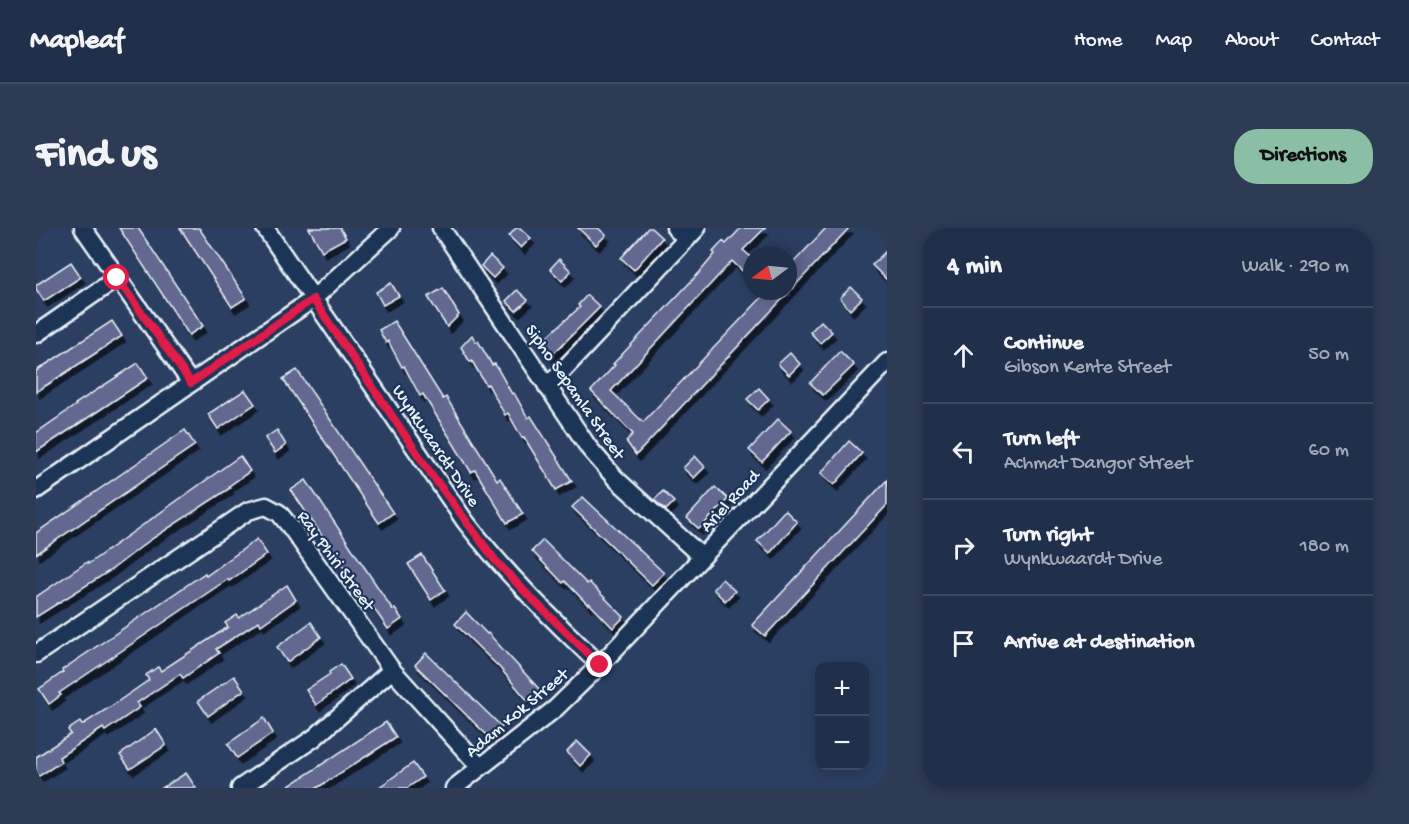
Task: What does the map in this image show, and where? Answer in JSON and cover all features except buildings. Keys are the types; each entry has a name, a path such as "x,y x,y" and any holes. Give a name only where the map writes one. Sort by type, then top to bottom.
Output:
{"street":[{"path":"84,228 191,383"},
{"name":"Wynkwaardt Drive","path":"265,228 432,475 477,537 529,596 600,665"},
{"path":"36,490 313,299 391,228"},
{"name":"Sipho Sepamla Street","path":"441,228 589,448 616,479 702,557"},
{"path":"547,387 686,232"},
{"path":"36,334 117,278"},
{"name":"Ariel Road","path":"600,665 887,362"},
{"name":"Ray Phiri Street","path":"36,654 248,511 266,506 279,513 292,529 392,670 480,767"},
{"name":"Adam Kok Street","path":"454,788 556,708 600,665"},
{"path":"240,788 314,738 392,670"}],"route":[{"path":"117,278 191,383 313,299 432,475 495,560 600,665"}]}
